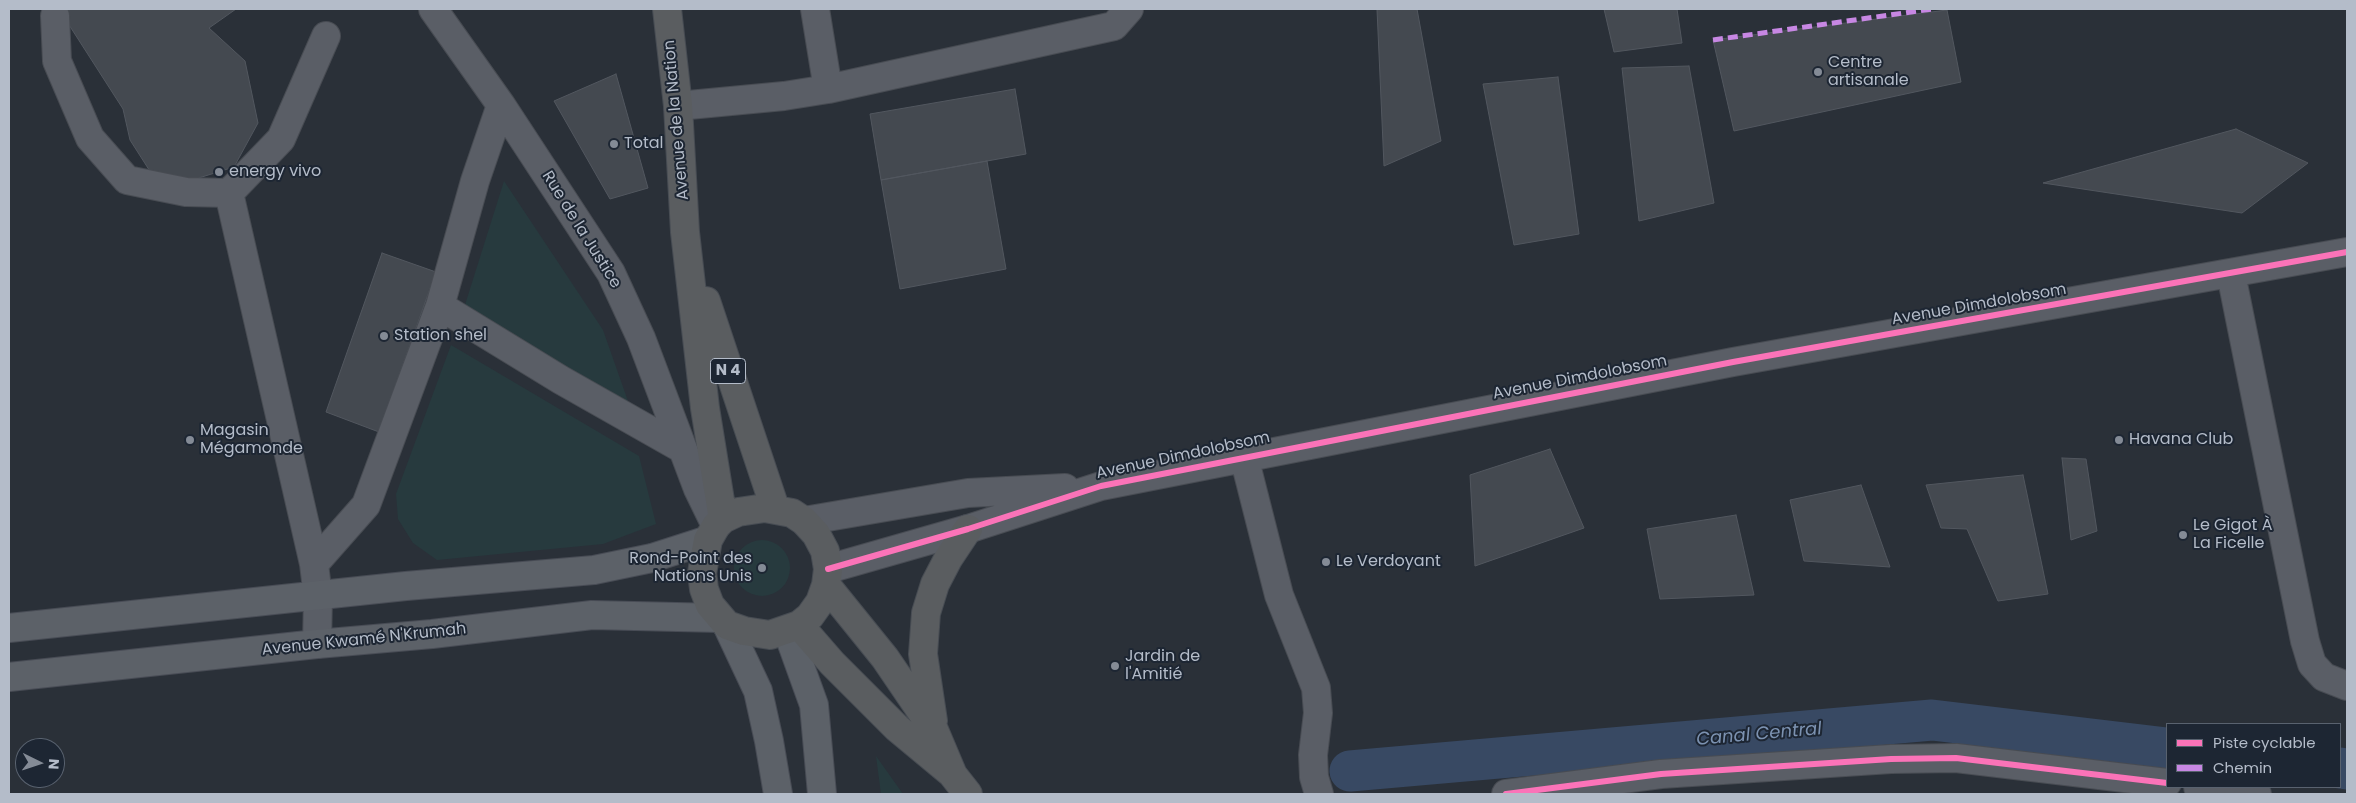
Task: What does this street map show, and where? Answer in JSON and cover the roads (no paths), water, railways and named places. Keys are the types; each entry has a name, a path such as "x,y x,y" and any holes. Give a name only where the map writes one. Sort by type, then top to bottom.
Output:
{"highway":[{"name":"Avenue de la Nation","path":"667,9 678,106 685,232 705,408 716,528"},
{"name":"Avenue de la Nation","path":"685,232 721,349 775,508"},
{"path":"716,528 753,509 775,508 792,513 804,521 816,534 825,551 827,577 820,602 810,616 793,628 770,635 758,634 723,622"},
{"name":"N 4","path":"716,528 702,573 704,589 710,605 723,622"},
{"path":"934,730 922,654 926,613 935,584 968,529"},
{"path":"827,577 934,730 960,784"},
{"path":"793,628 832,663 897,728 960,784"}],"main road":[{"path":"9,628 318,597 406,586 594,570 652,558 716,528"},
{"name":"Avenue Kwamé N'Krumah","path":"9,677 317,644 432,634 592,615 723,622"},
{"path":"723,622 758,691 778,794"},
{"path":"793,628 814,704 822,794"}],"street":[{"name":"Rue de la Justice","path":"433,9 501,105 611,273 641,338 681,448 716,528"},
{"path":"815,9 828,89"},
{"path":"678,106 784,96 828,89 1114,26 1130,9"},
{"path":"54,16 57,61 90,138 127,180 186,192 229,193 281,139 326,36"},
{"path":"314,564 366,505 440,306 475,181 501,105"},
{"path":"229,193 314,564 318,597 317,644"},
{"name":"Avenue Dimdolobsom","path":"827,577 1101,486 1733,362 2347,252"},
{"path":"2231,274 2305,641 2312,664 2324,677 2347,686"},
{"path":"440,306 561,380 681,448"},
{"path":"1244,457 1279,595 1316,688 1318,714 1313,755 1314,777 1320,794"},
{"name":"Avenue Dimdolobsom","path":"804,521 968,493 1101,486"},
{"path":"1506,794 1661,774 1890,759 1956,758 2166,783"},
{"path":"2206,788 2257,794"}],"waterway":[{"name":"Canal Central","path":"1350,771 1932,720 2166,748"},
{"name":"Canal Central","path":"2341,768 2347,769"}],"place":[{"name":"Centre artisanale","path":"1818,72"},
{"name":"Total","path":"614,144"},
{"name":"energy vivo","path":"219,172"},
{"name":"Station shel","path":"384,336"},
{"name":"Magasin Mégamonde","path":"190,440"},
{"name":"Havana Club","path":"2119,440"},
{"name":"Le Gigot À La Ficelle","path":"2183,535"},
{"name":"Le Verdoyant","path":"1326,562"},
{"name":"Rond-Point des Nations Unis","path":"762,568"},
{"name":"Jardin de l'Amitié","path":"1115,666"}]}
